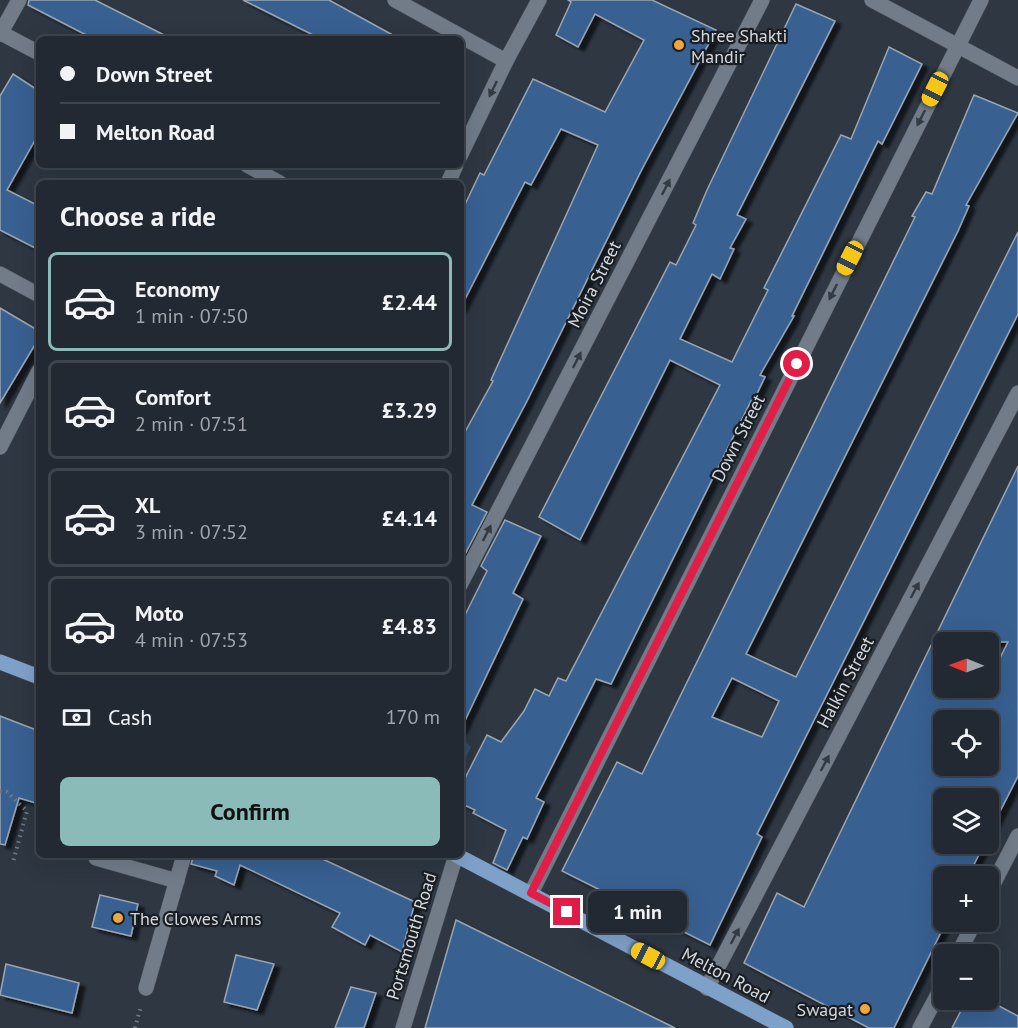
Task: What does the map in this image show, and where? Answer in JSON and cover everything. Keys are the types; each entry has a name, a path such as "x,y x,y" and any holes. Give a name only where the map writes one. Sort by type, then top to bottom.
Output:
{"main road":[{"path":"0,662 36,676"},
{"name":"Melton Road","path":"462,858 786,1028"}],"street":[{"path":"19,0 0,34 36,52"},
{"path":"395,0 461,36"},
{"path":"464,148 506,61 539,0"},
{"name":"Moira Street","path":"464,577 762,0"},
{"path":"872,0 1018,78"},
{"name":"Down Street","path":"531,893 981,0"},
{"path":"464,38 506,61"},
{"path":"252,168 274,180"},
{"path":"0,274 36,292"},
{"path":"0,447 36,376"},
{"name":"Halkin Street","path":"708,988 1018,393"},
{"path":"999,873 1018,836"},
{"path":"96,858 177,880"},
{"path":"146,988 182,858"},
{"name":"Portsmouth Road","path":"403,1028 455,858"},
{"path":"920,1028 933,1004"}],"path":[{"path":"0,790 7,792 27,811 13,862"}],"shaded area":[{"path":"464,741 471,747 464,762"}],"building":[{"path":"29,0 95,0 166,36 88,36 28,5"},
{"path":"243,0 329,0 395,36 315,36"},
{"path":"568,0 652,0 716,30 641,171 527,401 472,505 487,512 464,556 464,434 493,381 491,380 598,145 561,129 531,185 525,182 464,301 464,207 480,173 484,175 533,79 605,112 644,40 595,14 578,47 556,35 571,2"},
{"path":"796,4 835,21 737,215 746,219 730,248 734,249 720,279 712,274 680,339 732,362 768,290 764,288 841,135 851,139 889,47 922,64 882,144 878,141 792,316 794,316 760,375 765,377 753,402 751,401 611,684 596,679 536,798 544,802 527,839 523,837 507,870 493,863 506,830 473,813 475,810 464,805 464,780 487,735 501,742 524,711 535,689 549,696 558,678 566,681 720,385 670,360 580,540 539,517 670,262 676,265 696,225 693,223"},
{"path":"13,74 36,89 36,138 7,190 36,204 36,248 0,230 0,96"},
{"path":"974,95 1018,113 966,205 969,206 958,231 746,654 796,677 1018,232 1018,314 757,834 762,837 710,945 562,871 617,762 642,774 915,217 912,216 926,192 932,194","holes":["732,678 779,701 762,737 712,717"]},
{"path":"0,308 36,329 36,343 0,403"},
{"path":"1018,466 1018,776 999,813 999,788 933,788 933,854 979,854 973,866 933,866 933,932 941,932 935,944 933,944 933,948 894,1028 869,1028 744,963 777,893 804,907 933,641 933,698 999,698 999,660 1008,642 999,642 999,632 937,632"},
{"path":"505,520 541,536 513,593 523,599 464,723 464,617 487,571 481,566"},
{"path":"0,716 36,730 36,803 19,798 5,845 0,844"},
{"path":"193,858 320,858 415,902 402,952 370,935 365,945 332,927 340,913 240,865 234,885 215,876 217,871 191,864"},
{"path":"100,895 138,904 131,936 92,927"},
{"path":"456,920 675,1028 425,1028"},
{"path":"236,955 274,964 257,1010 224,1002"},
{"path":"6,964 79,983 72,1013 0,995"},
{"path":"351,987 376,993 364,1028 335,1028"},
{"path":"999,1006 1018,1016 1018,1028 952,1028 961,1010 999,1010"}],"place":[{"name":"Shree Shakti Mandir","path":"679,45"},
{"name":"The Clowes Arms","path":"118,918"},
{"name":"Swagat","path":"865,1009"}],"route":[{"path":"567,912 531,893 797,364"}]}
